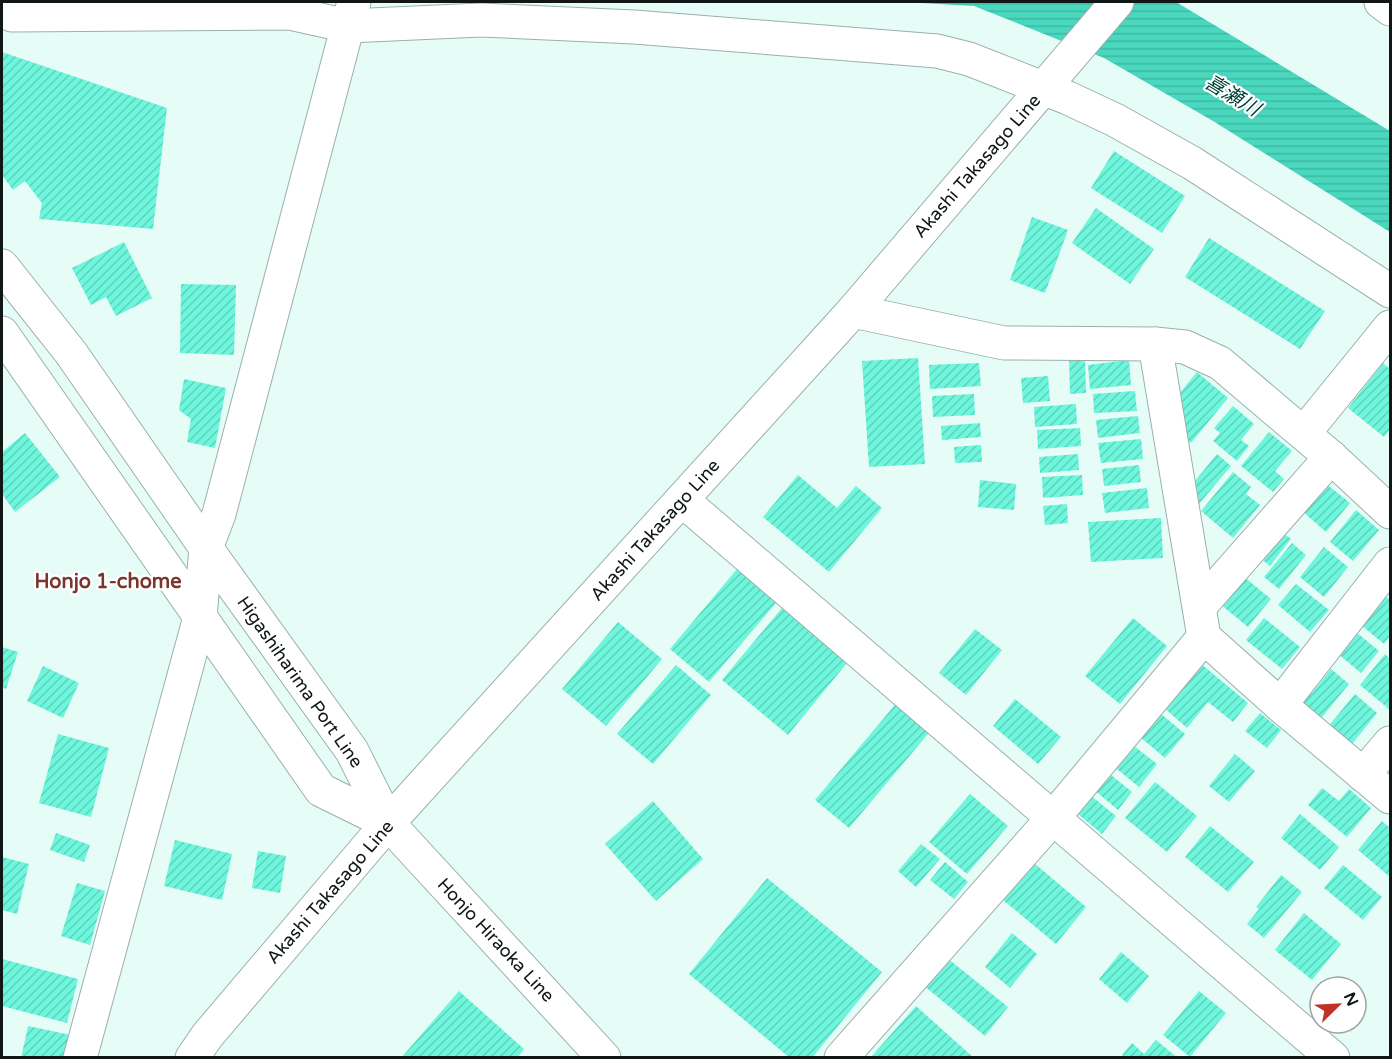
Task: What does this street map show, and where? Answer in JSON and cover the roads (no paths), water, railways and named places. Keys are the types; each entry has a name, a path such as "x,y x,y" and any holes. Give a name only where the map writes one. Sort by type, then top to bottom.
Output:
{"street":[{"name":"Akashi Takasago Line","path":"192,1058 207,1036 388,823 853,311 1117,2"},
{"path":"1381,2 1390,9"},
{"path":"80,1058 200,617 206,548 219,514 351,14"},
{"path":"12,15 351,14 634,27 937,51 1047,84 1068,98 1115,120 1192,163 1390,291"},
{"name":"Higashiharima Port Line","path":"2,266 71,352 206,548 352,751 388,823"},
{"path":"853,311 1004,343 1155,344 1185,347 1220,363 1304,433 1390,512"},
{"path":"1304,433 1390,327"},
{"path":"3,337 321,790 388,823"},
{"path":"1155,344 1202,621 1280,705 1390,797"},
{"path":"841,1058 1053,818 1202,621 1331,457"},
{"path":"682,500 1333,1058"},
{"path":"1280,705 1390,564"},
{"path":"1363,775 1390,743"},
{"name":"Honjo Hiraoka Line","path":"388,823 604,1058"}],"water":[{"name":"喜瀬川","path":"905,2 1176,2 1390,131 1390,232 1213,121 1104,58 974,6"}],"district":[{"name":"Honjo 1-chome","path":"108,582"}]}
